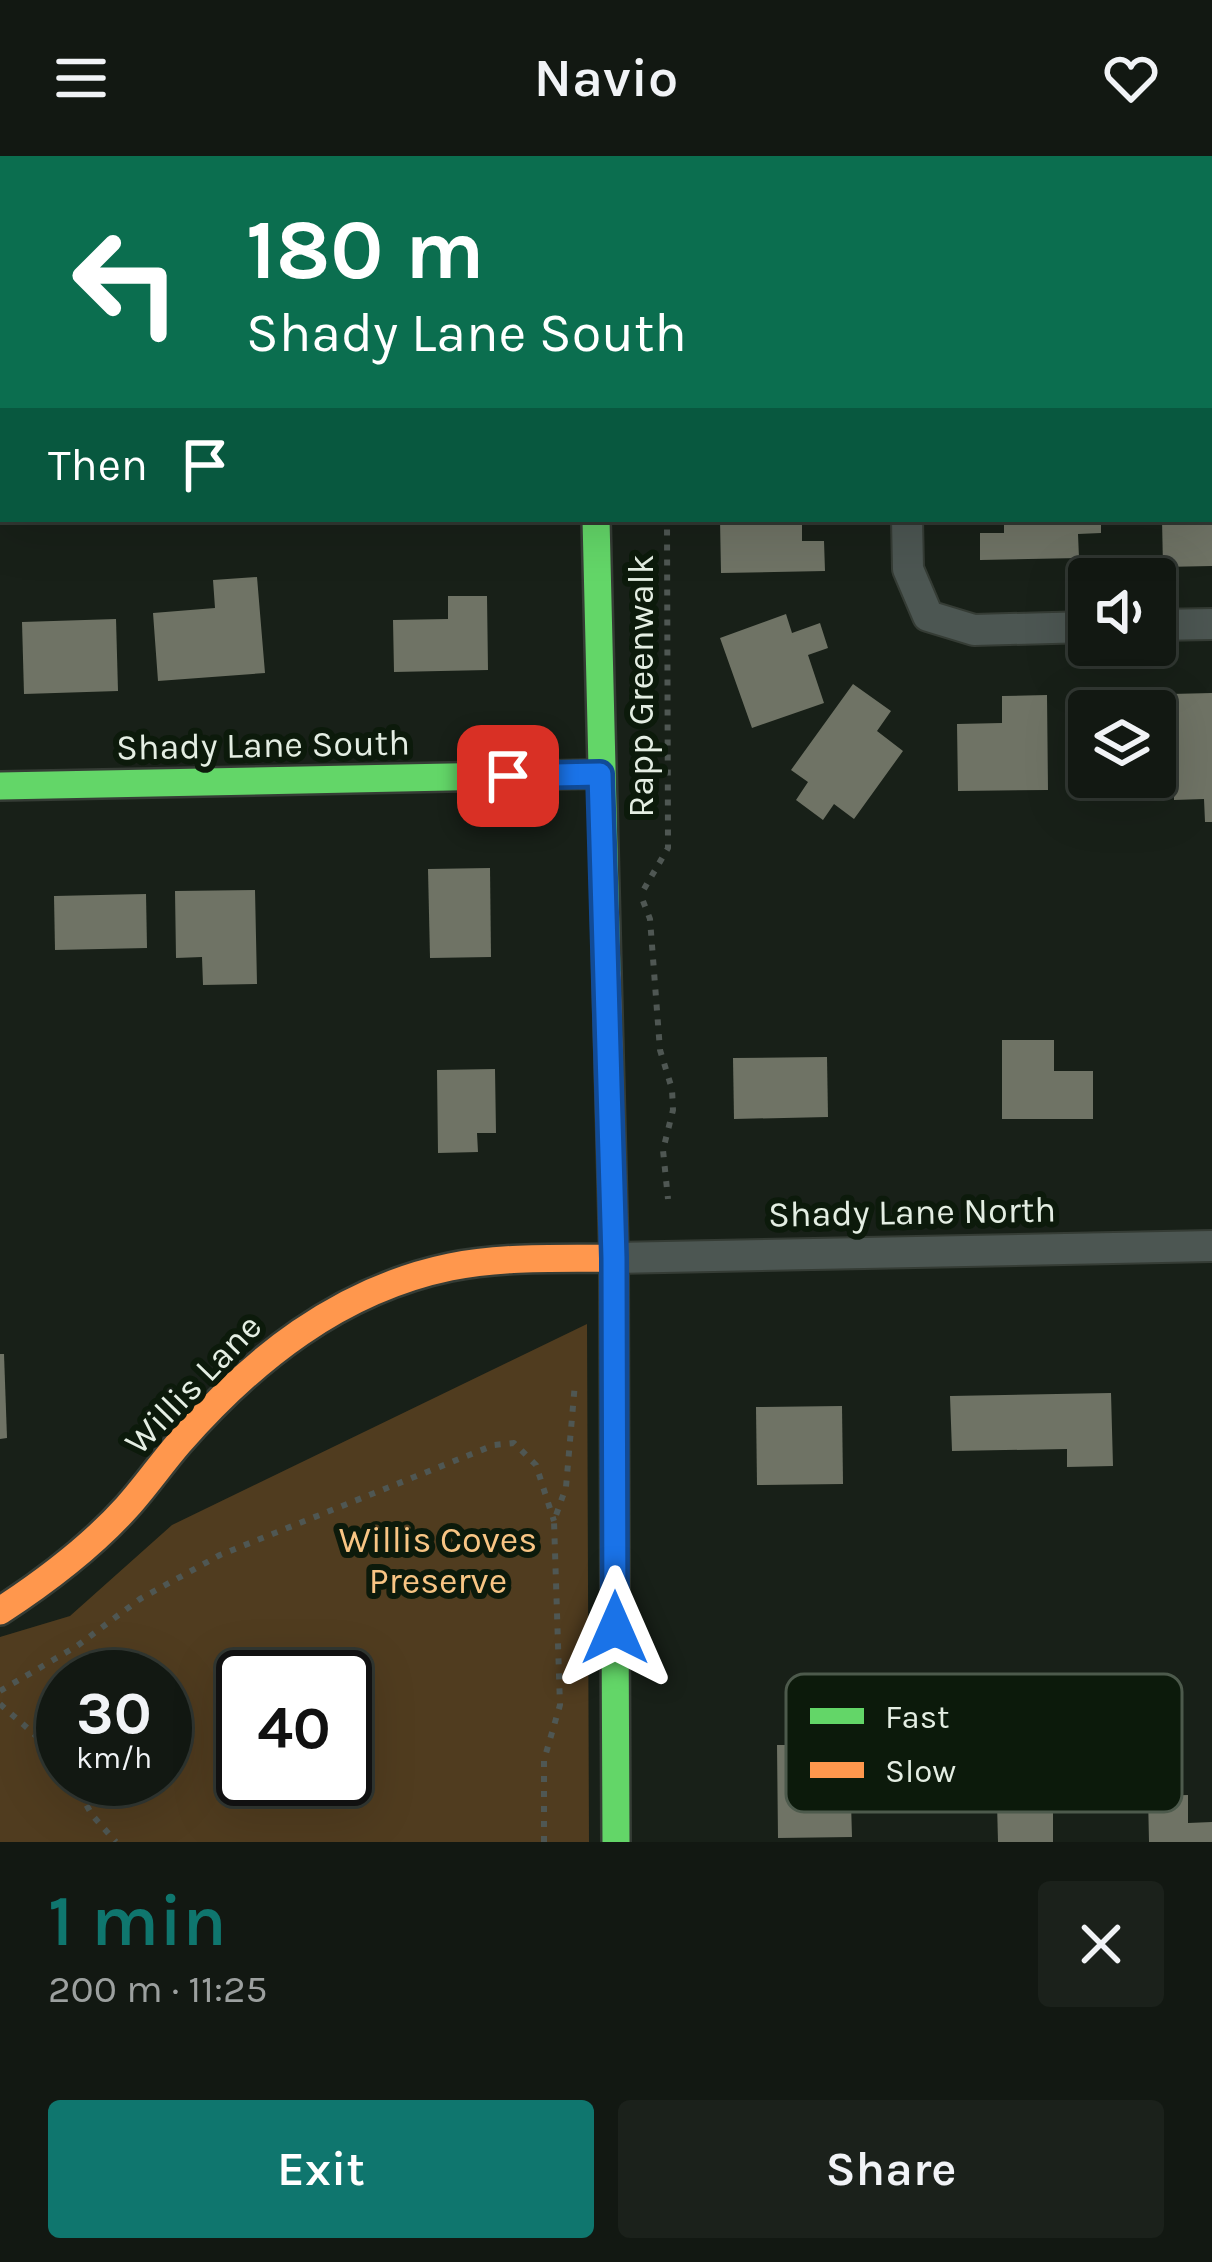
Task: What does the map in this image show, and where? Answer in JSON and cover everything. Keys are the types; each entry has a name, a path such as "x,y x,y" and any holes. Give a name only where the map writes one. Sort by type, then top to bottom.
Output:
{"street":[{"path":"596,522 614,1258 616,1842"},
{"path":"907,522 908,569 928,616 974,630 1068,628"},
{"path":"1176,624 1212,623"},
{"name":"Shady Lane South","path":"0,786 600,774"},
{"name":"Shady Lane North","path":"614,1258 1212,1246"},
{"name":"Willis Lane","path":"0,1611 51,1579 127,1508 185,1434 302,1326 374,1288 450,1267 614,1258"}],"path":[{"name":"Rapp Greenwalk","path":"668,522 668,848 641,896 650,919 660,1050 672,1089 673,1110 663,1150 668,1199"},
{"path":"554,1521 566,1486 575,1382"},
{"path":"0,1691 77,1646 140,1599 220,1556 494,1445 514,1443 536,1465 554,1521 560,1705 544,1760 544,1842"},
{"path":"0,1704 36,1736"},
{"path":"87,1806 116,1842"}],"green space":[{"name":"Willis Coves Preserve","path":"587,1324 589,1842 0,1842 0,1637 70,1616 172,1525"}],"building":[{"path":"720,522 802,522 802,541 824,541 825,571 721,573"},
{"path":"1004,522 1101,522 1101,533 1078,534 1079,558 980,560 980,533 1004,533"},
{"path":"1162,522 1212,522 1212,566 1176,567 1176,558 1163,558"},
{"path":"257,577 265,673 158,681 153,613 215,608 213,580"},
{"path":"448,596 487,596 488,670 394,672 393,620 448,619"},
{"path":"786,614 792,633 820,623 828,648 808,655 824,703 752,728 720,638"},
{"path":"116,619 118,691 24,694 22,622"},
{"path":"853,684 891,711 877,731 903,751 854,819 834,804 823,820 796,800 808,782 791,770"},
{"path":"1212,693 1212,822 1205,822 1204,799 1174,800 1176,694"},
{"path":"1047,695 1048,790 958,791 957,724 1002,723 1002,696"},
{"path":"490,868 491,957 430,958 428,869"},
{"path":"255,890 257,984 203,985 202,957 176,958 175,891"},
{"path":"146,894 147,948 55,950 54,896"},
{"path":"1002,1040 1054,1040 1054,1071 1093,1071 1093,1119 1002,1119"},
{"path":"827,1057 828,1117 734,1119 733,1058"},
{"path":"495,1069 496,1133 477,1133 478,1152 438,1153 437,1070"},
{"path":"0,1354 4,1354 7,1438 0,1439"},
{"path":"1111,1393 1113,1466 1067,1467 1067,1449 952,1451 950,1396"},
{"path":"842,1406 843,1484 757,1485 756,1407"},
{"path":"777,1745 786,1745 786,1812 851,1812 852,1837 778,1838"},
{"path":"1182,1795 1188,1795 1188,1823 1212,1822 1212,1842 1149,1842 1148,1812 1182,1812"},
{"path":"997,1812 1053,1812 1053,1842 998,1842"}],"traffic: fast":[{"path":"596,522 607,974"},
{"path":"0,786 600,774"},
{"path":"615,1612 616,1842"}],"traffic: slow":[{"path":"607,974 615,1612"},
{"path":"0,1611 98,1536 237,1384 300,1332 335,1311 409,1278 470,1263 614,1258"}],"route":[{"path":"508,776 600,774 614,1258 615,1628"}]}
